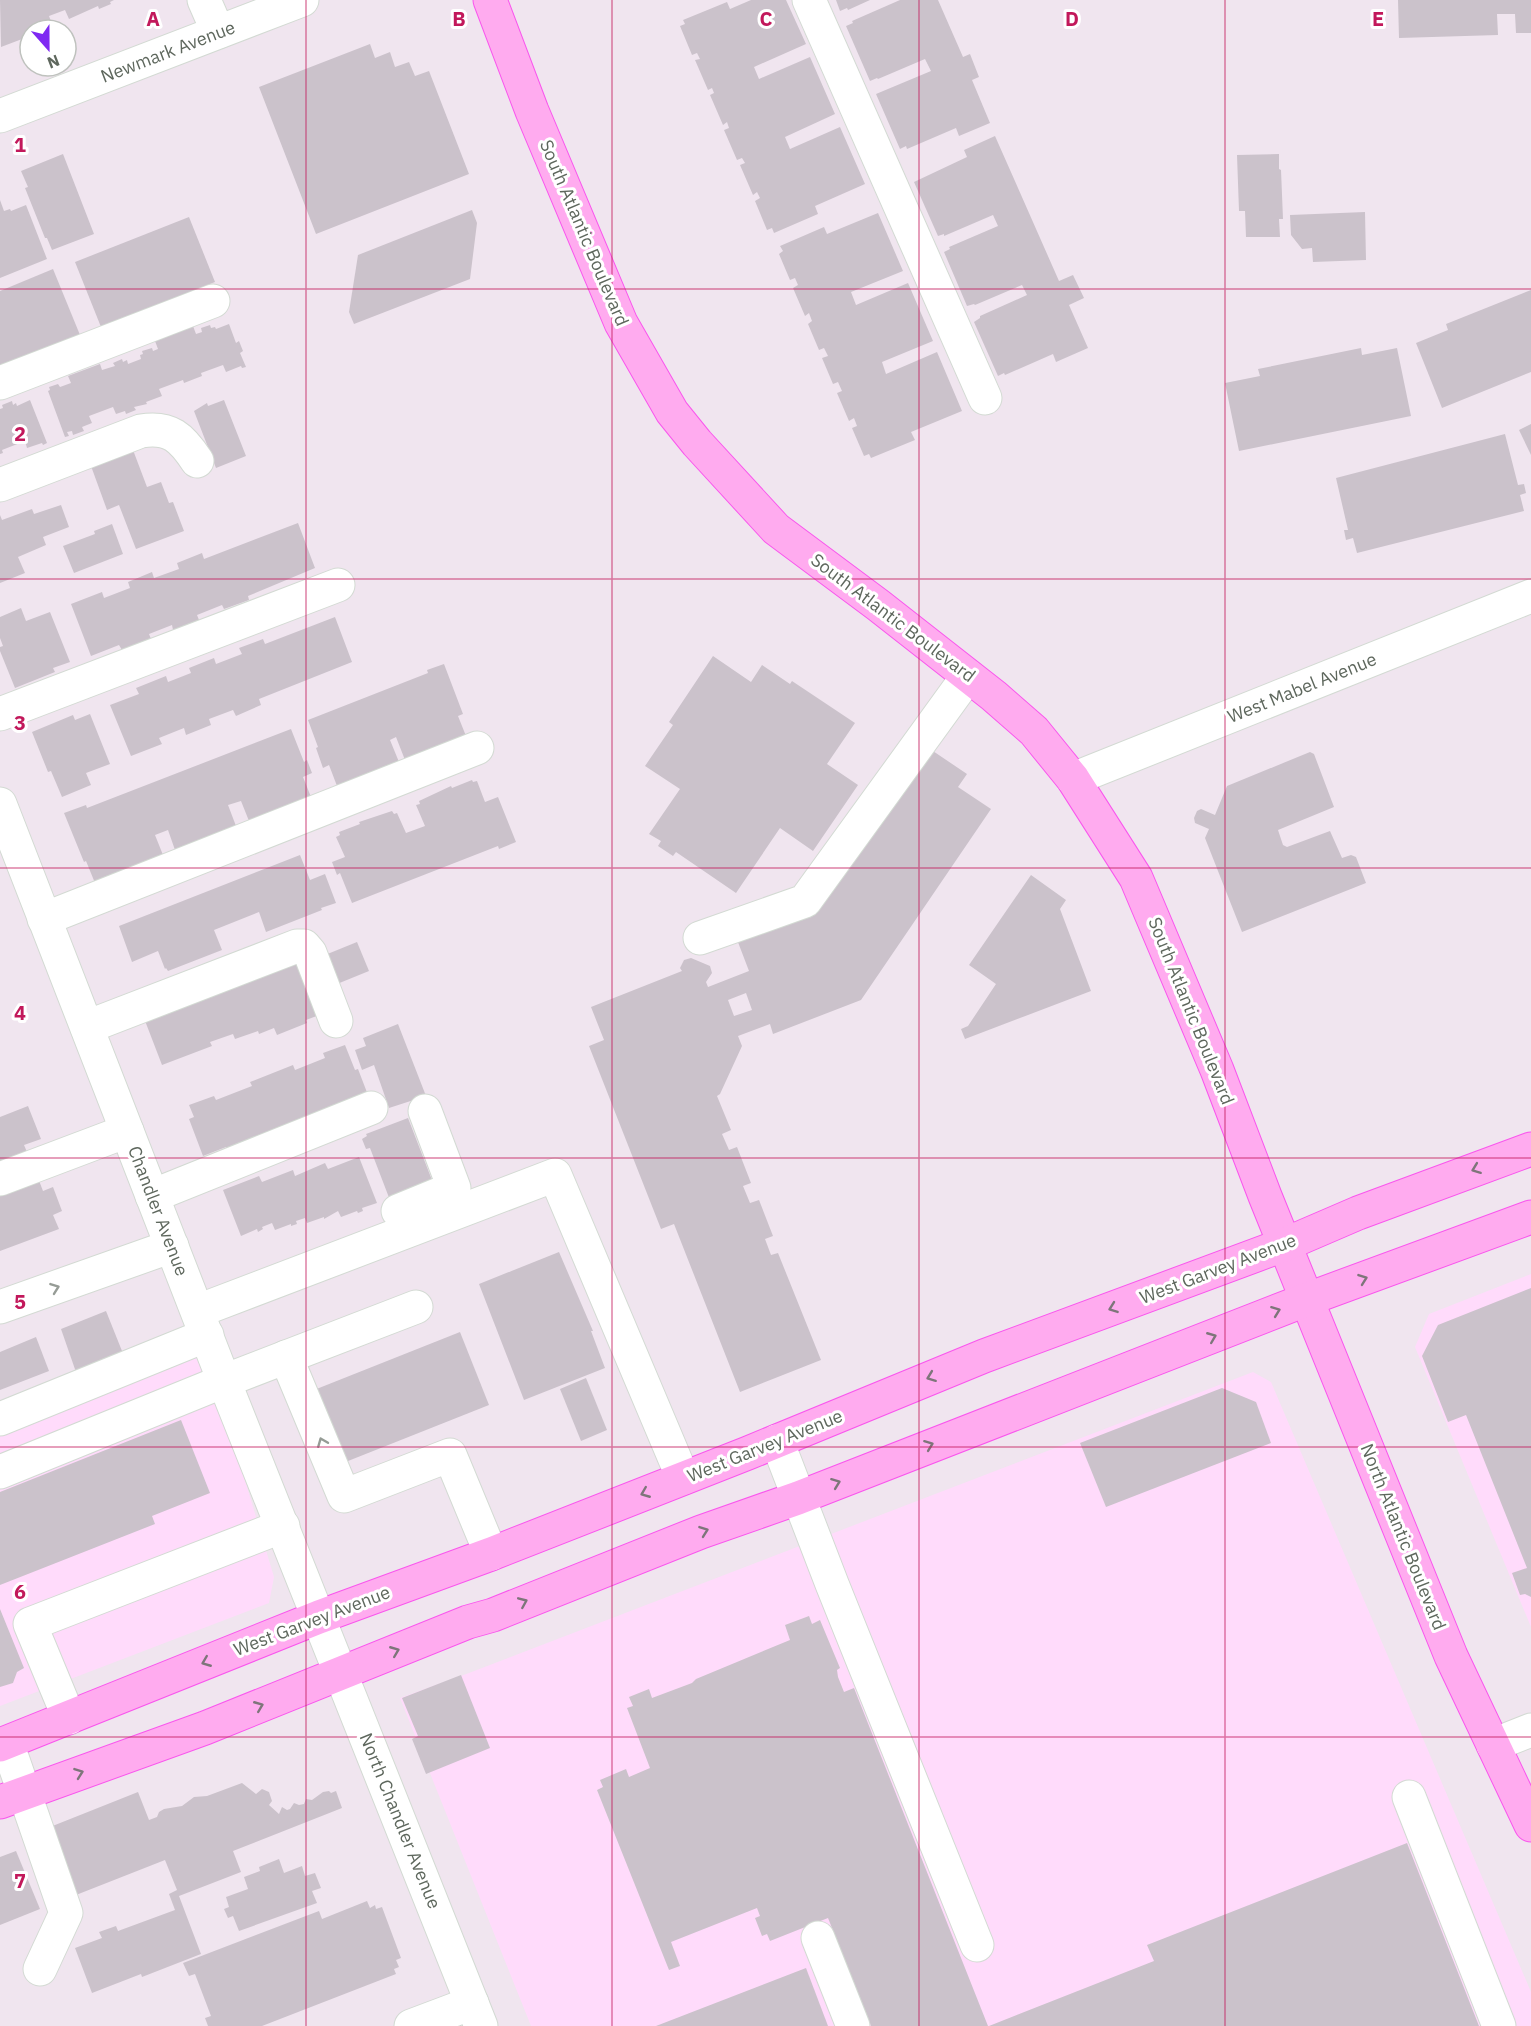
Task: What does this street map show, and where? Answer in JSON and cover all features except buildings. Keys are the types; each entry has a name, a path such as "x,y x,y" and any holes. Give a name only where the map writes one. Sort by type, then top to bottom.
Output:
{"main road":[{"name":"South Atlantic Boulevard","path":"490,0 532,111 621,323 672,412 697,443 776,529 878,605 1034,731 1073,779 1136,878 1217,1070 1265,1196 1286,1244"},
{"name":"West Garvey Avenue","path":"3,1744 319,1617 491,1554 777,1441 984,1356 1286,1244 1358,1213 1531,1149"},
{"path":"12,1797 205,1728 690,1536 798,1498 945,1439 1179,1351 1245,1323 1531,1217"},
{"name":"North Atlantic Boulevard","path":"1286,1244 1451,1656 1531,1825"}],"street":[{"path":"204,0 218,32"},
{"name":"Newmark Avenue","path":"0,116 302,0"},
{"path":"809,0 986,398"},
{"path":"0,383 213,301"},
{"path":"0,485 141,431 154,429 170,433 186,443 197,461"},
{"path":"0,714 338,585"},
{"name":"West Mabel Avenue","path":"1073,779 1531,596"},
{"path":"700,939 805,901 968,676"},
{"path":"44,919 477,748"},
{"name":"Chandler Avenue","path":"0,804 12,872 44,919 224,1381 319,1617"},
{"path":"83,1019 279,935"},
{"path":"83,1019 297,946 304,946 310,953 336,1021"},
{"path":"152,1196 371,1108"},
{"path":"0,1419 198,1313 454,1188 424,1111"},
{"path":"0,1179 127,1131"},
{"path":"198,1313 555,1175 683,1478"},
{"path":"0,1307 172,1246"},
{"path":"0,1472 224,1381 416,1307"},
{"path":"286,1357 344,1496 450,1455 491,1554"},
{"path":"777,1441 977,1945"},
{"path":"69,1718 30,1624 283,1526"},
{"name":"North Chandler Avenue","path":"319,1617 476,2015"},
{"path":"1493,1745 1531,1730"},
{"path":"3,1744 12,1797 66,1913 40,1969"},
{"path":"1409,1797 1498,2026"},
{"path":"818,1938 853,2026"},
{"path":"411,2026 476,2015"}],"shaded area":[{"path":"1531,1274 1531,1627 1415,1347 1429,1314"},
{"path":"204,1344 274,1577 269,1603 0,1706 0,1424"},
{"path":"1253,1372 1271,1382 1531,1992 1531,2026 531,2026 400,1698"}]}
